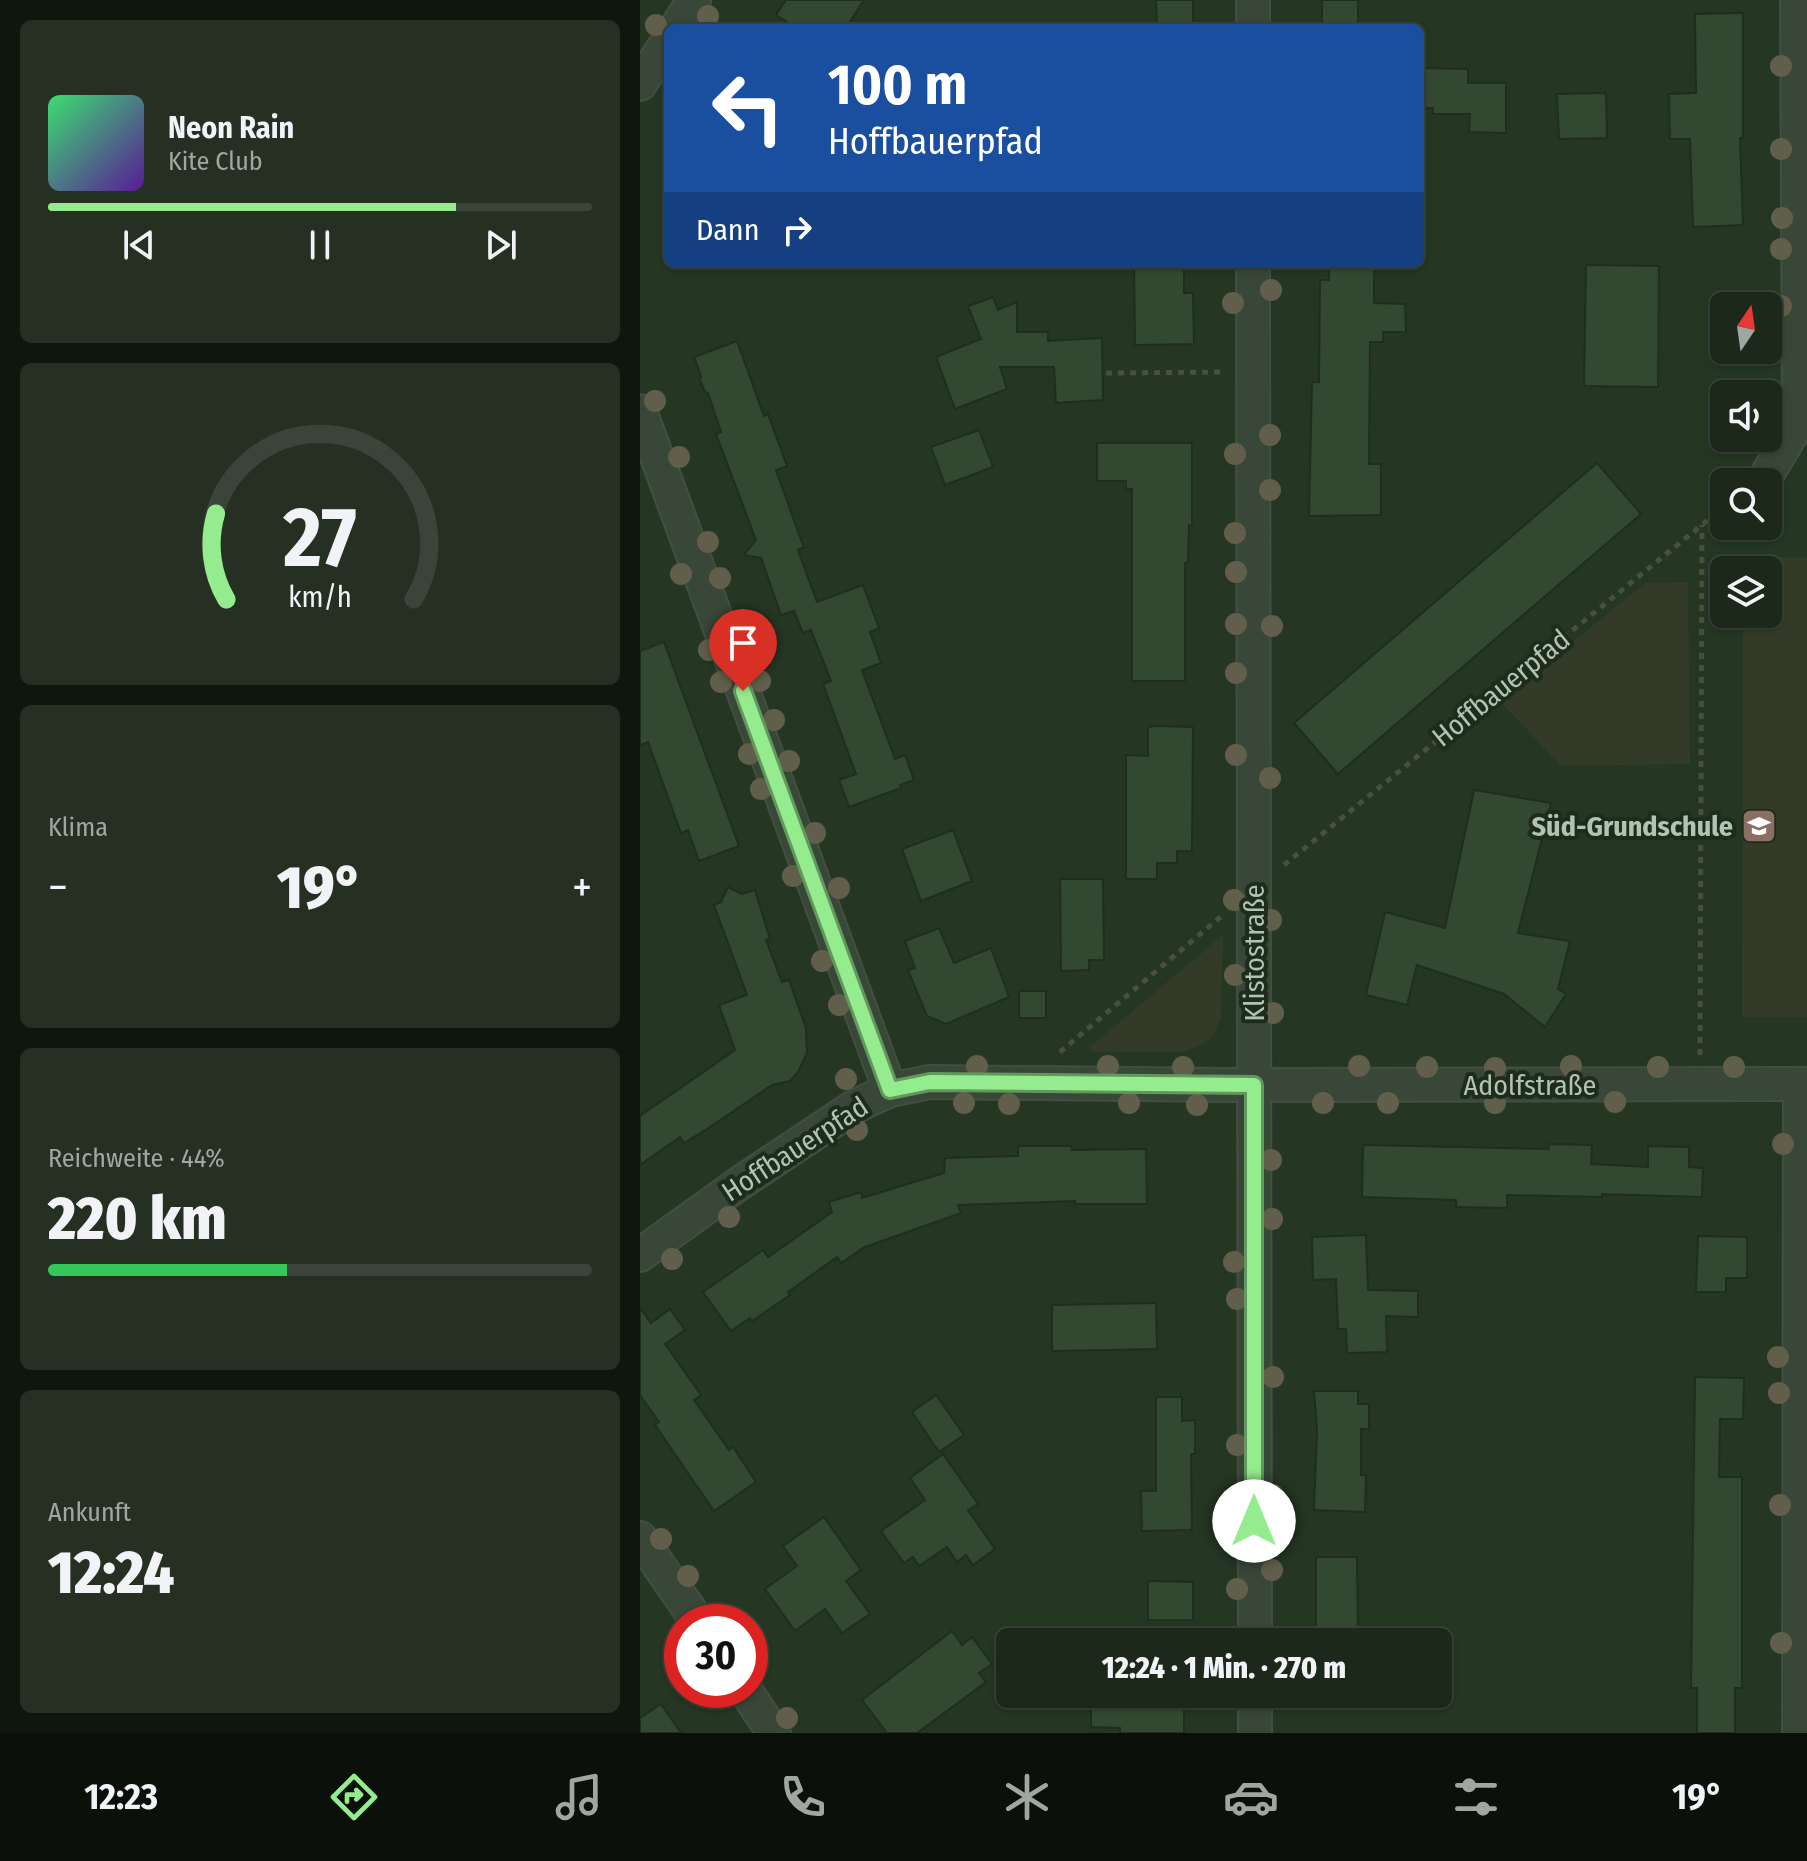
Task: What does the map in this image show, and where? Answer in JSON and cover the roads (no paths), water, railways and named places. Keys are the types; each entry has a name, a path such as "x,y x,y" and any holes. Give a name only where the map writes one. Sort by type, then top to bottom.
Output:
{"street":[{"path":"679,24 694,0"},
{"path":"1253,0 1253,24"},
{"path":"1771,468 1799,421 1797,0"},
{"path":"640,84 664,47"},
{"name":"Klistostraße","path":"1253,268 1255,1628"},
{"path":"640,411 890,1090"},
{"name":"Hoffbauerpfad","path":"640,1255 854,1107 890,1090 930,1082 1254,1085"},
{"path":"1799,1733 1804,1084"},
{"name":"Adolfstraße","path":"1254,1085 1804,1084"},
{"path":"640,1538 686,1604"},
{"path":"757,1708 774,1733"},
{"path":"1255,1708 1255,1733"}],"place":[{"name":"Süd-Grundschule","path":"1759,826"}]}
